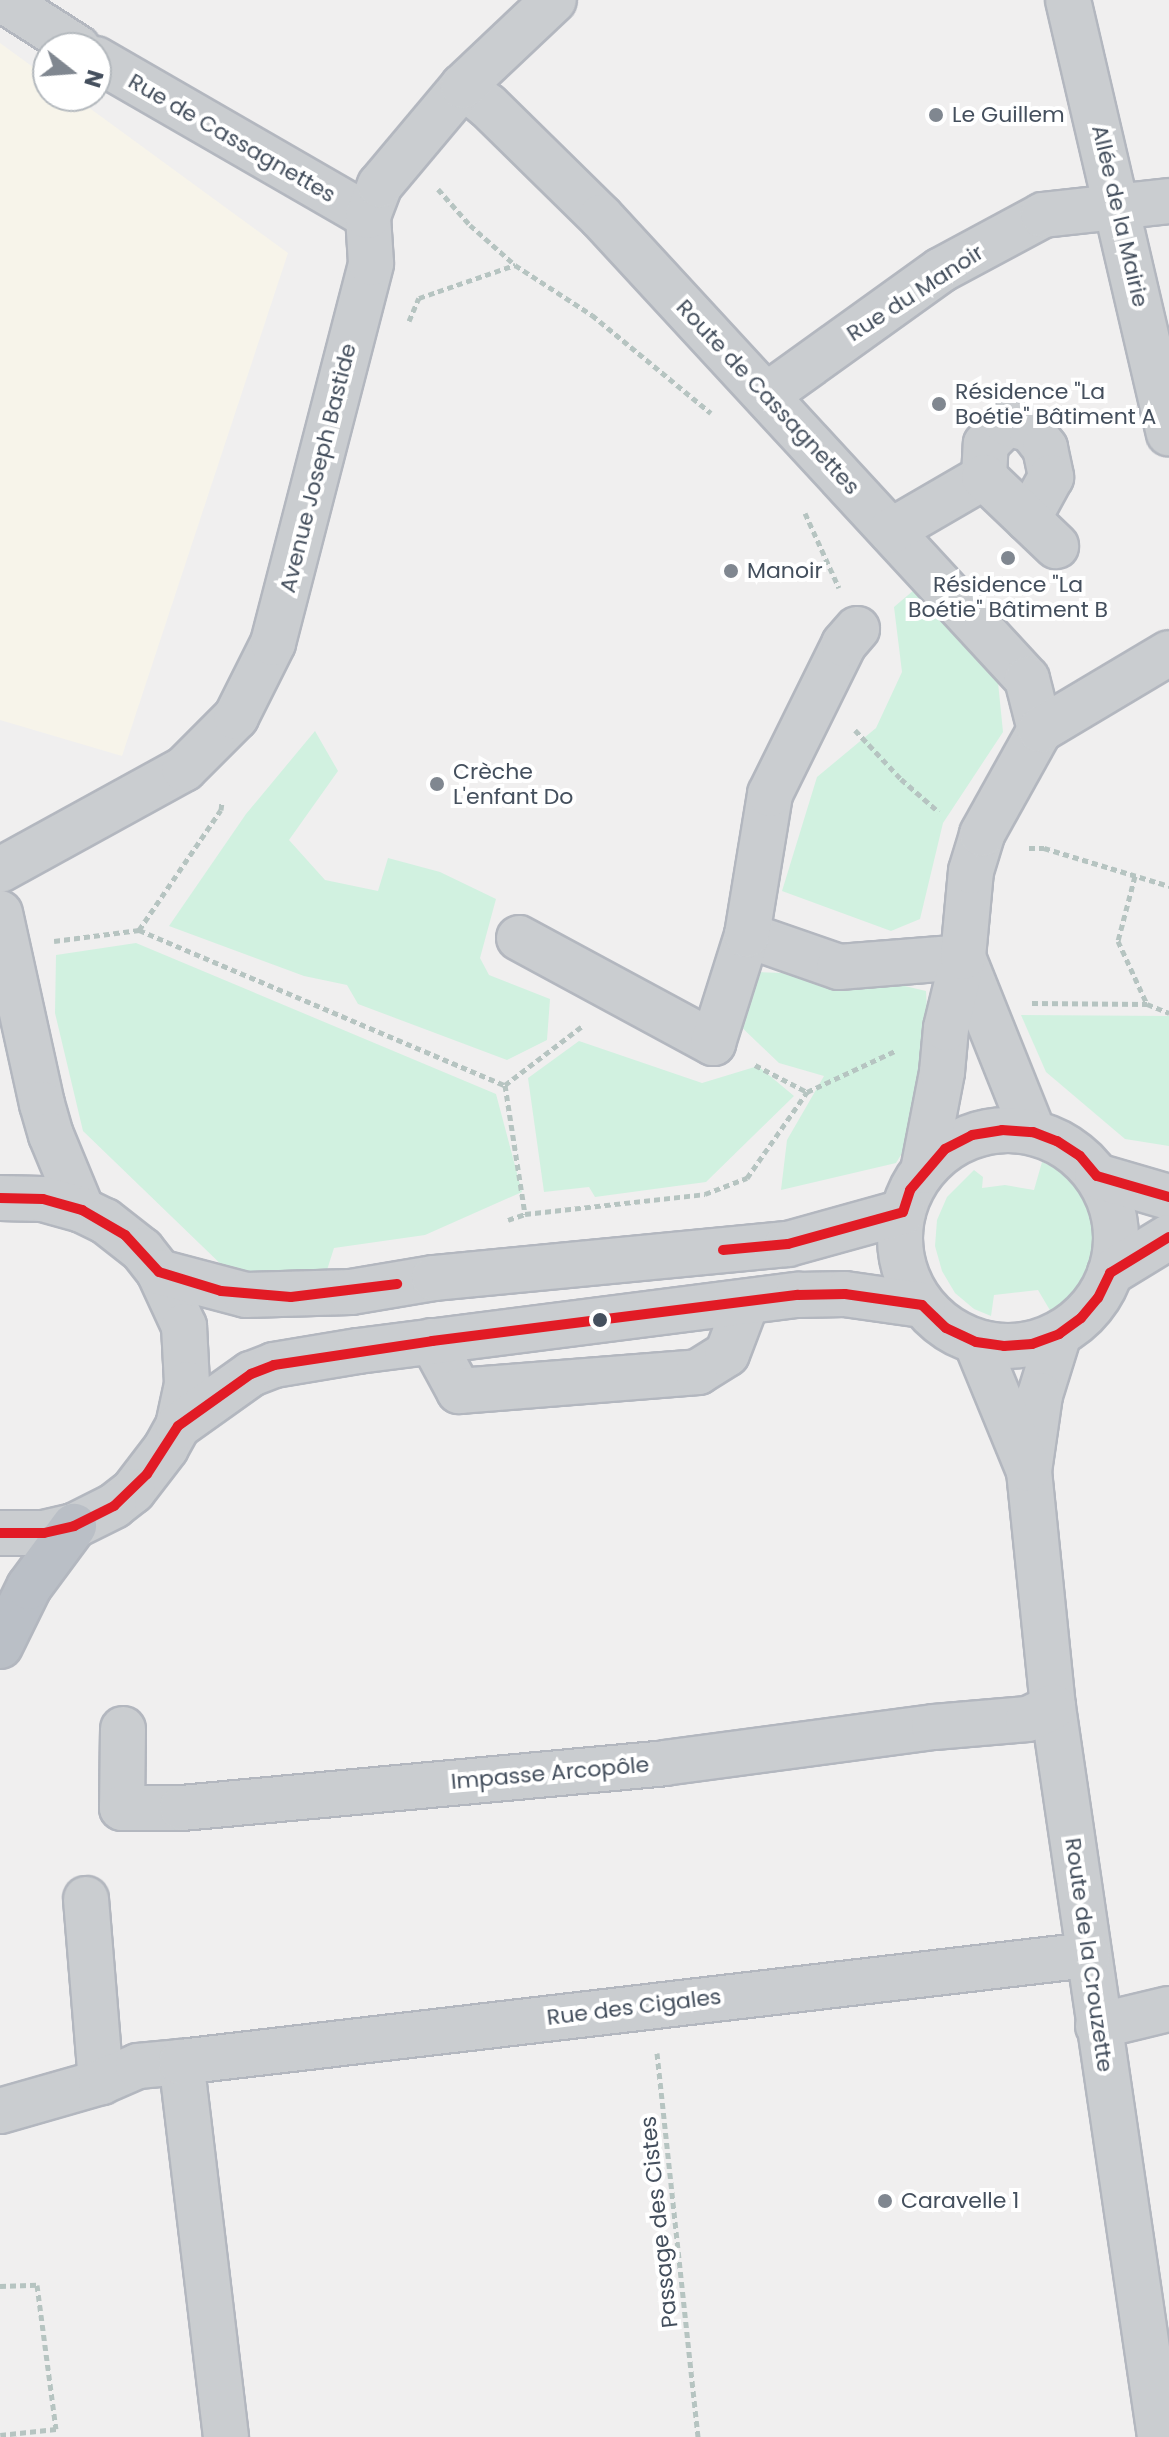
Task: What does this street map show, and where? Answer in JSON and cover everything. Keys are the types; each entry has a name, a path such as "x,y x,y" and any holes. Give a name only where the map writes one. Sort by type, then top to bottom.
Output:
{"highway":[{"path":"0,1646 29,1587 74,1526"}],"street":[{"path":"3,0 53,32"},
{"name":"Avenue Joseph Bastide","path":"0,870 184,769 236,717 273,643 371,263 368,216 380,185 463,86 554,0"},
{"name":"Allée de la Mairie","path":"1068,0 1119,208 1169,433"},
{"name":"Rue de Cassagnettes","path":"112,68 368,216"},
{"name":"Route de Cassagnettes","path":"463,86 488,106 601,217 1027,679 1040,730"},
{"name":"Rue du Manoir","path":"767,395 941,270 1043,215 1169,201"},
{"path":"1007,423 1031,430 1045,448 1051,477 1042,533 984,477 986,444 1007,423"},
{"path":"891,531 984,477"},
{"path":"519,938 713,1043 747,935 770,794 844,644 857,629"},
{"path":"923,1171 942,1072 966,1024 963,957 971,871 982,834 1040,730 1169,653"},
{"path":"747,935 839,967 963,957"},
{"path":"4,955 51,1135 82,1210"},
{"path":"966,1024 1033,1132"},
{"path":"1002,1130 1033,1132 1057,1141 1080,1156 1097,1176 1112,1207 1116,1240 1110,1273 1098,1298 1081,1318 1059,1334 1032,1344 1004,1346 976,1342 946,1328 922,1305 906,1277 899,1245 903,1212 910,1190 923,1171 945,1149 972,1135 1002,1130"},
{"path":"1097,1176 1169,1197"},
{"path":"0,1198 43,1199 82,1210 125,1235 159,1272 184,1326 187,1384 178,1426"},
{"path":"159,1272 246,1295 351,1292 434,1278 788,1244 903,1212"},
{"path":"1110,1273 1169,1237"},
{"path":"0,1533 44,1533 74,1526 105,1512 133,1491 178,1426 251,1374 274,1365 432,1341 746,1304 798,1295 845,1294 922,1305"},
{"path":"432,1341 462,1405 698,1372 727,1354 746,1304"},
{"name":"Route de la Crouzette","path":"1059,1334 1040,1395 1029,1471 1053,1707 1160,2437"},
{"name":"Route de la Crouzette","path":"976,1342 1029,1471"},
{"name":"Impasse Arcopôle","path":"123,1729 122,1808 182,1808 664,1763 934,1727 1028,1719 1053,1707"},
{"path":"86,1899 101,2082"},
{"name":"Rue des Cigales","path":"0,2111 101,2082 138,2066 1088,1955"},
{"path":"1098,2026 1169,2009"},
{"path":"181,2062 226,2437"}],"path":[{"path":"406,153 470,225 515,265 592,315 720,422"},
{"path":"804,510 857,629"},
{"path":"820,693 901,779 949,820"},
{"path":"1016,848 1044,848 1169,886"},
{"path":"1135,876 1118,941 1147,1004"},
{"path":"53,941 139,930 505,1085"},
{"path":"505,1085 624,995"},
{"path":"498,1223 525,1214 705,1194 747,1178 807,1092 966,1024 1039,1001 1147,1004 1169,1013"},
{"path":"713,1043 807,1092"},
{"path":"505,1085 525,1214"},
{"name":"Passage des Cistes","path":"651,2004 698,2437"},
{"path":"0,2286 37,2285 56,2429 0,2435"}],"shaded area":[{"path":"0,43 32,66 32,112 95,112 288,253 122,756 0,720"}],"green space":[{"path":"914,590 998,682 1003,732 943,823 920,919 891,931 782,891 817,777 876,728 902,672 894,607"},
{"path":"315,731 338,771 289,840 325,880 378,891 388,858 440,872 496,899 480,958 489,975 550,999 547,1040 507,1060 358,1004 347,985 304,976 169,926 246,814"},
{"path":"136,943 496,1094 522,1192 425,1235 334,1248 327,1270 230,1273 83,1131 55,1013 56,955"},
{"path":"758,972 862,976 926,991 929,1048 925,1116 896,1163 781,1190 787,1140 824,1076 779,1063 733,1019"},
{"path":"1021,1015 1169,1016 1169,1146 1125,1139 1046,1072"},
{"path":"579,1041 702,1083 758,1066 794,1096 706,1182 595,1197 589,1187 544,1192 528,1078"},
{"path":"1042,1162 1059,1169 1079,1186 1092,1208 1098,1232 1096,1258 1086,1282 1070,1301 1051,1312 1038,1290 994,1295 991,1316 974,1309 955,1293 942,1271 935,1246 937,1220 947,1197 974,1170 983,1177 982,1188 1005,1185 1034,1190"}],"transit line":[{"name":"B","path":"723,1250 788,1244 903,1212 910,1190 945,1149 972,1135 1002,1130 1033,1132 1057,1141 1080,1156 1097,1176 1169,1197"},
{"name":"B","path":"0,1198 43,1199 82,1210 125,1235 159,1272 221,1291 291,1297 397,1284"},
{"name":"B","path":"0,1533 44,1533 74,1526 114,1506 147,1474 178,1426 251,1374 274,1365 432,1341 798,1295 845,1294 922,1305 946,1328 976,1342 1004,1346 1032,1344 1059,1334 1081,1318 1098,1298 1110,1273 1169,1237"}],"place":[{"name":"Le Guillem","path":"936,115"},
{"name":"Résidence \"La Boétie\" Bâtiment A","path":"939,404"},
{"name":"Résidence \"La Boétie\" Bâtiment B","path":"1008,558"},
{"name":"Manoir","path":"731,571"},
{"name":"Crèche L'enfant Do","path":"437,784"},
{"name":"Caravelle 1","path":"885,2201"}]}
